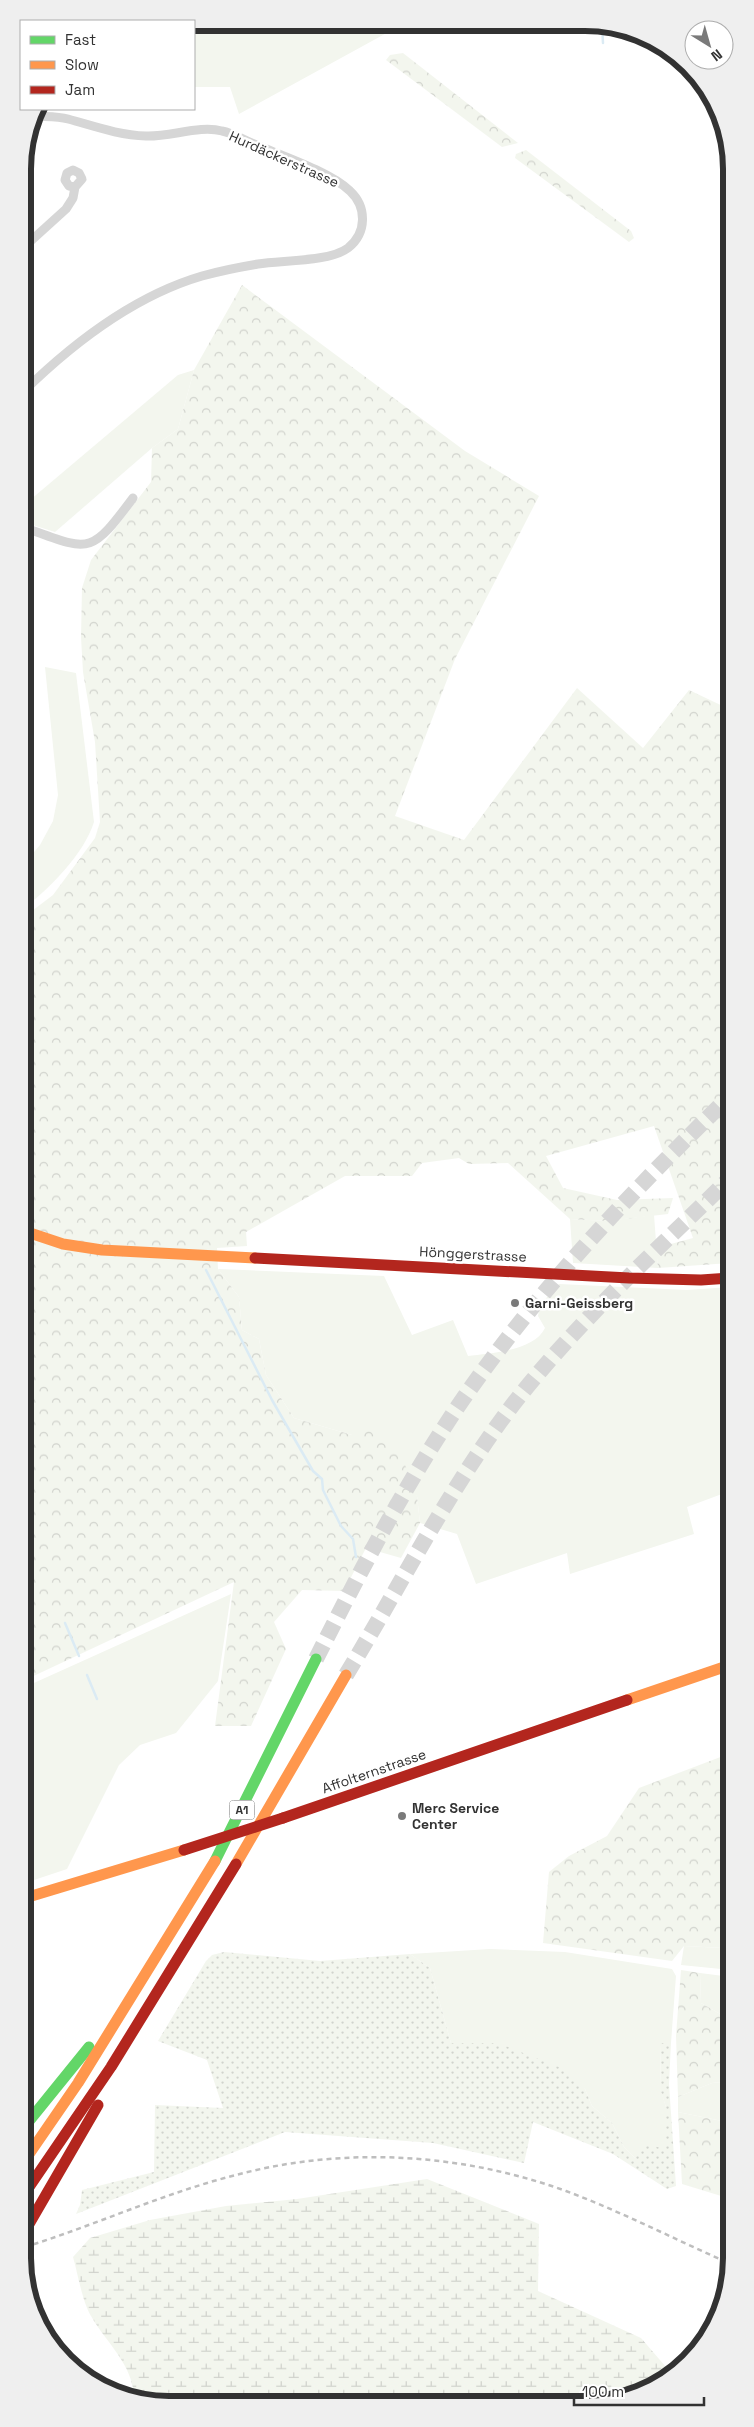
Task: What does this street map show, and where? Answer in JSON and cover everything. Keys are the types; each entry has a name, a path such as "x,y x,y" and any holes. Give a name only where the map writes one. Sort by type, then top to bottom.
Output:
{"main road":[{"name":"Hönggerstrasse","path":"31,1233 63,1244 102,1250 630,1278 701,1280 722,1279"},
{"name":"A1","path":"31,2151 78,2083 218,1855 316,1659"},
{"name":"Affolternstrasse","path":"31,1896 284,1818 722,1668"},
{"name":"A1","path":"31,2184 121,2052 346,1675"},
{"path":"31,2119 79,2061 135,1980 157,1955"},
{"path":"31,2222 100,2103 121,2052"}],"street":[{"path":"62,110 68,119"},
{"name":"Hurdäckerstrasse","path":"32,384 89,335 132,307 175,285 259,264 337,254 348,248 361,231 363,220 358,202 340,183 289,158 222,130 146,136 122,134 68,119 42,117"},
{"path":"32,240 66,209 73,198 76,187"},
{"path":"32,530 76,545 88,544 108,532 133,498"}],"green space":[{"path":"389,31 239,114 230,87 195,87 195,32"},
{"path":"403,53 518,143 502,147 386,60 390,55"},
{"path":"526,150 631,231 634,238 629,242 515,158 516,154"},
{"path":"242,285 465,451 539,496 455,659 395,816 464,840 577,688 643,748 689,690 723,706 722,1264 658,1268 656,1248 693,1238 654,1126 546,1156 563,1188 617,1200 673,1198 668,1214 607,1221 570,1219 508,1163 469,1164 459,1158 422,1163 412,1176 345,1176 246,1232 247,1246 217,1248 218,1269 239,1297 242,1330 259,1339 266,1375 294,1418 352,1435 367,1426 399,1449 417,1496 420,1523 401,1558 366,1548 344,1591 302,1590 274,1622 286,1649 251,1726 215,1726 234,1582 31,1677 32,911 53,895 95,838 100,822 95,742 83,672 81,637 82,588 91,560 151,482 152,448 178,429 194,370"},
{"path":"194,370 178,429 152,448 55,532 32,525 32,499 178,375"},
{"path":"45,667 76,673 94,822 74,858 55,880 32,902 32,855 40,845 53,821 58,795"},
{"path":"654,1215 658,1268 573,1263 570,1219 607,1221"},
{"path":"218,1269 384,1276 412,1335 453,1320 468,1356 511,1350 532,1342 545,1328 538,1316 540,1305 559,1284 687,1290 722,1288 722,1494 687,1507 694,1534 570,1574 567,1553 476,1584 457,1534 420,1523 417,1496 352,1435 294,1418 266,1375 259,1339 242,1330 239,1297"},
{"path":"231,1594 218,1681 176,1733 140,1745 119,1765 67,1869 31,1881 31,1684"},
{"path":"722,1756 722,1948 684,1946 672,1961 543,1943 549,1872 569,1856 607,1836 639,1788"},
{"path":"684,1946 722,1948 722,1969 681,1965"},
{"path":"490,1949 565,1952 672,1969 676,1976 671,2043 661,2043 660,2088 666,2107 666,2150 635,2158 624,2147 612,2123 592,2106 585,2089 451,2043 430,1968 410,1954"},
{"path":"224,1952 320,1961 410,1954 430,1968 451,2043 498,2043 559,2067 585,2089 592,2106 612,2123 624,2147 635,2158 646,2143 666,2150 666,2107 660,2089 661,2043 671,2043 669,2084 676,2186 667,2189 613,2154 533,2122 524,2163 433,2143 285,2132 76,2214 80,2205 82,2190 154,2172 155,2105 223,2108 207,2060 158,2041 206,1961 212,1955"},
{"path":"681,1970 700,1973 701,2003 722,2015 722,2082 712,2083 678,2097 676,2036"},
{"path":"700,1973 722,1976 722,2015 701,2003"},
{"path":"722,2082 722,2121 678,2112 678,2097 712,2083"},
{"path":"678,2112 722,2121 722,2196 682,2184"},
{"path":"427,2179 539,2224 538,2291 641,2338 667,2368 654,2377 620,2391 584,2396 170,2396 133,2390 125,2365 88,2310 73,2257 90,2238 150,2220 226,2206 297,2199"}],"waterway":[{"path":"602,32 603,43"},
{"path":"206,1270 272,1400 313,1471 322,1479 323,1490 341,1526 353,1539 356,1557"},
{"path":"65,1623 79,1656"},
{"path":"87,1675 97,1699"}],"tunnel":[{"path":"316,1659 403,1494 463,1399 524,1318 589,1241 658,1167 723,1103"},
{"path":"346,1675 430,1531 497,1425 571,1336 723,1185"}],"railway":[{"path":"31,2245 209,2182 277,2166 318,2160 360,2157 444,2162 485,2168 526,2178 587,2199 722,2260"}],"traffic: fast":[{"path":"215,1861 316,1659"},
{"path":"31,2119 89,2047"}],"traffic: slow":[{"path":"31,1233 63,1244 102,1250 255,1258"},
{"path":"627,1700 722,1668"},
{"path":"236,1864 346,1675"},
{"path":"31,1896 184,1850"},
{"path":"31,2151 78,2083 215,1861"}],"traffic: jam":[{"path":"255,1258 629,1278 701,1280 722,1279"},
{"path":"283,1818 627,1700"},
{"path":"184,1850 283,1818"},
{"path":"31,2184 111,2067 236,1864"},
{"path":"31,2221 98,2105"}],"place":[{"name":"Garni-Geissberg","path":"515,1303"},
{"name":"Merc Service Center","path":"402,1816"}]}
